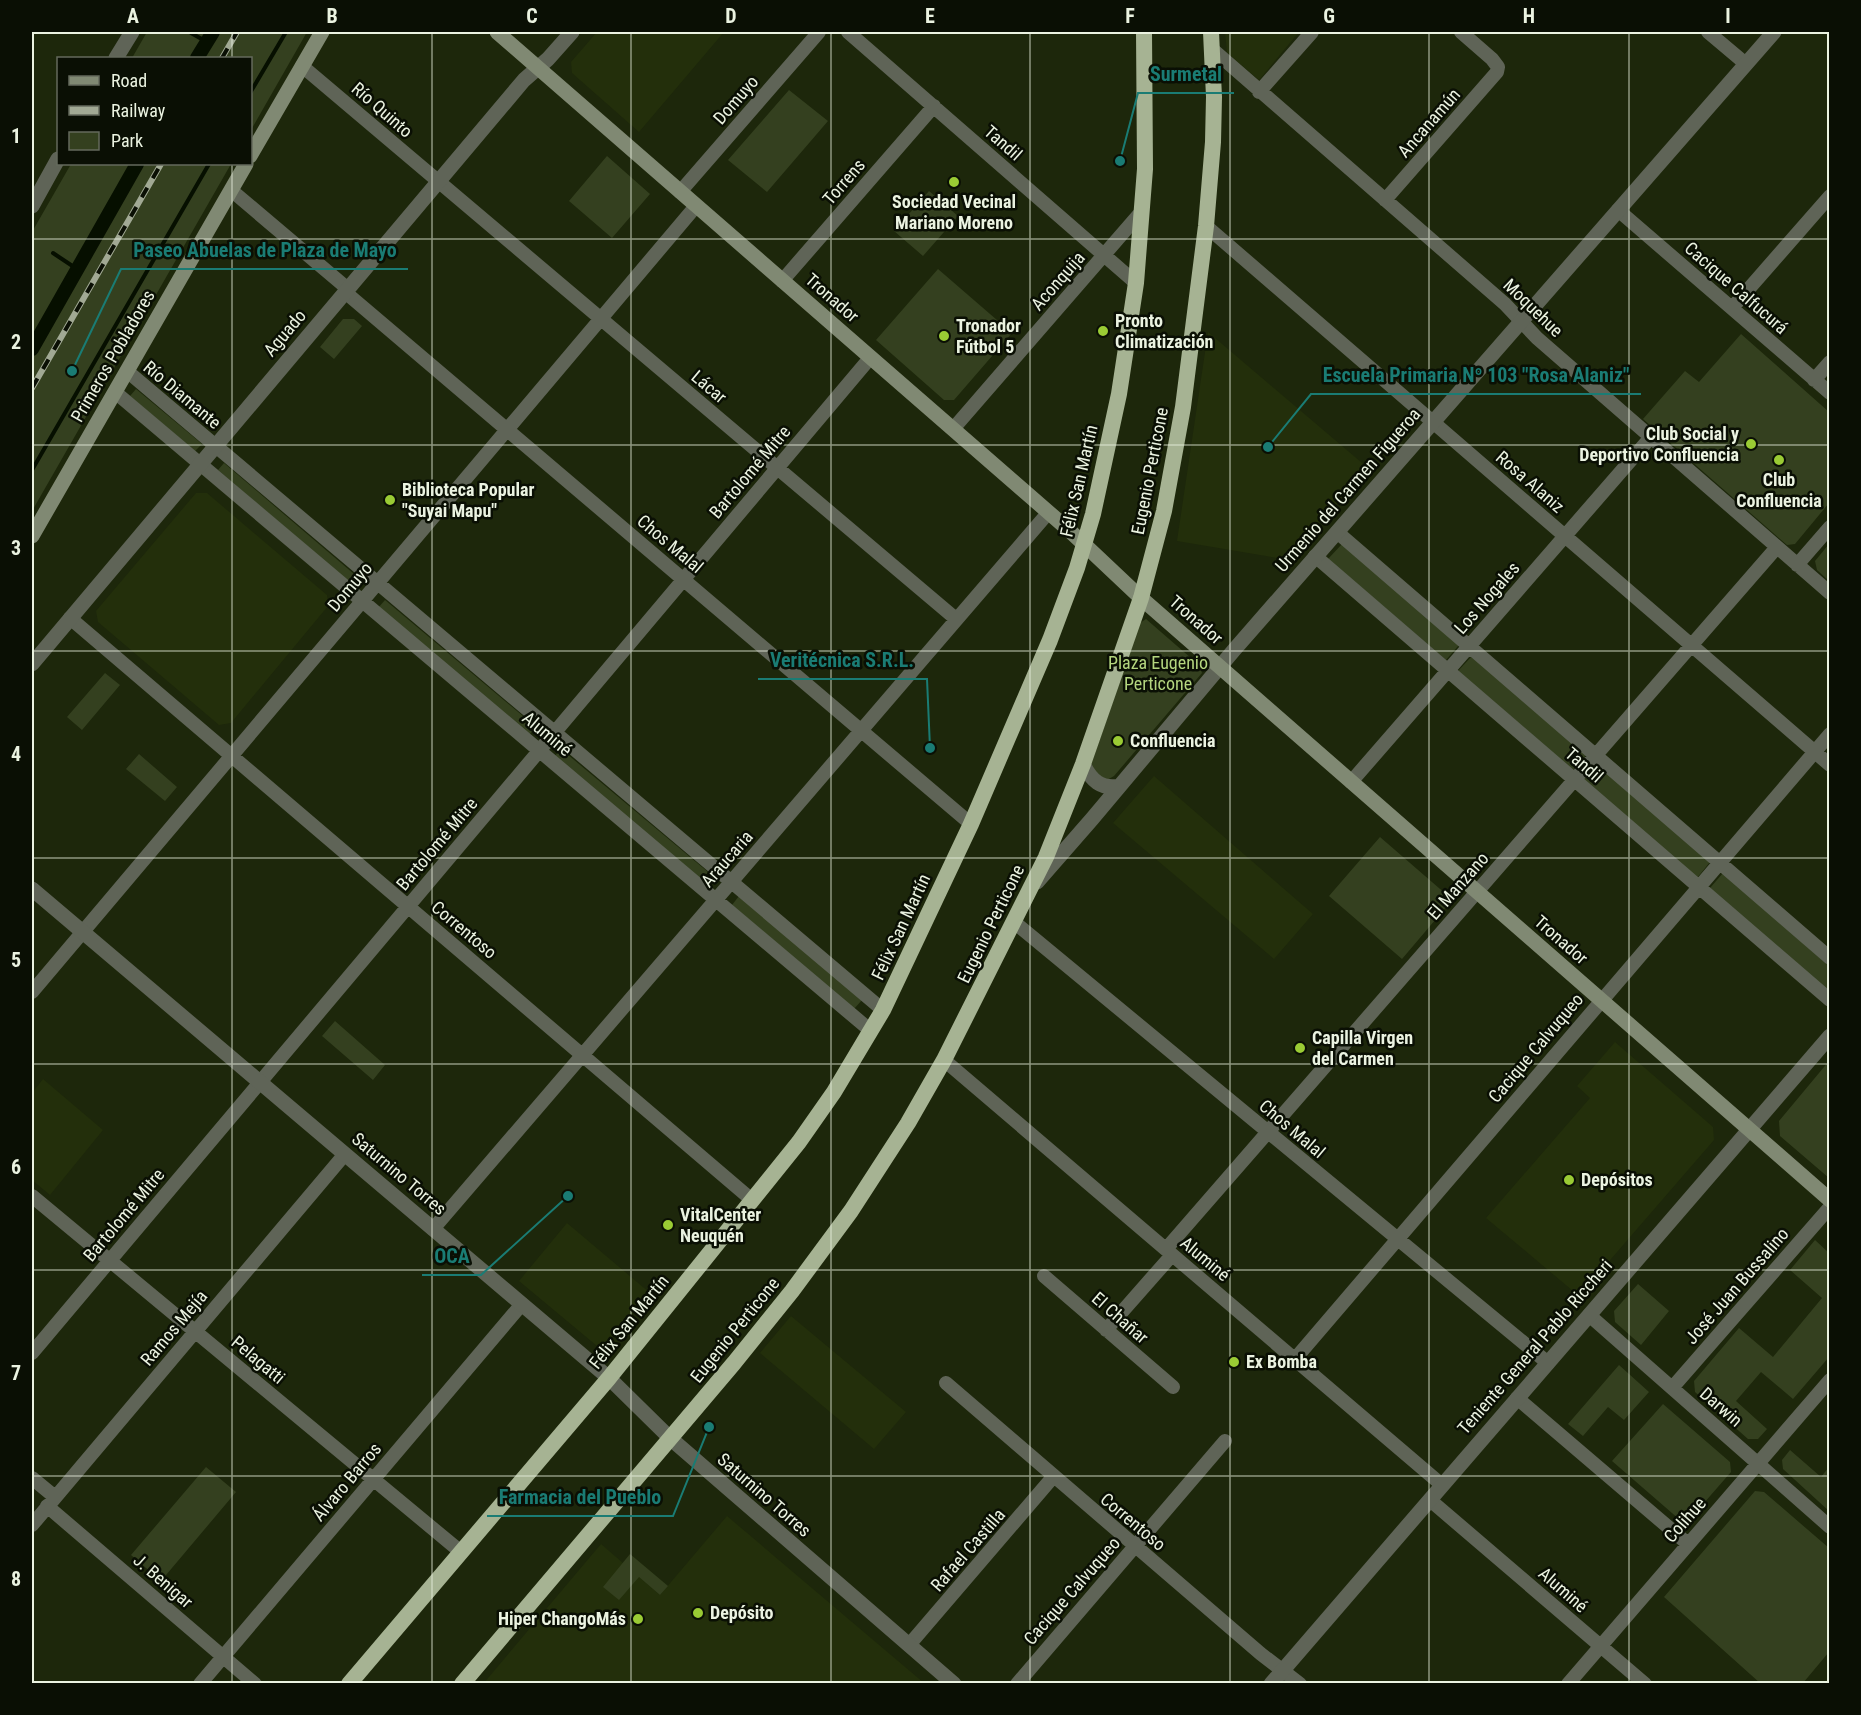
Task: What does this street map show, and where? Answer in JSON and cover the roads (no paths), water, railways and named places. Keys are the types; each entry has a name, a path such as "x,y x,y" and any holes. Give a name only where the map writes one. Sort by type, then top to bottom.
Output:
{"highway":[{"name":"Félix San Martín","path":"349,1683 609,1378 752,1200 816,1118 851,1066 883,1010 971,824 1050,640 1085,545 1103,476 1119,394 1136,283 1145,144 1144,32"},
{"name":"Eugenio Perticone","path":"462,1683 734,1363 823,1250 881,1166 944,1060 1057,832 1141,598 1164,511 1193,339 1206,226 1213,142 1211,32"}],"main road":[{"path":"252,153 322,32"},
{"name":"Tronador","path":"496,32 953,429 1085,545 1141,598 1830,1200"},
{"name":"Primeros Pobladores","path":"32,536 245,165"}],"street":[{"path":"117,57 132,32"},
{"name":"Aguado","path":"32,663 524,80 553,54 572,32"},
{"name":"Domuyo","path":"680,192 819,32"},
{"name":"Tandil","path":"848,32 1136,283"},
{"path":"1259,92 1312,32"},
{"name":"Ancanamún","path":"1385,200 1494,76 1498,67 1492,59 1461,32"},
{"path":"1708,32 1746,64"},
{"name":"Urmenio del Carmen Figueroa","path":"1029,891 1315,556 1774,32"},
{"name":"Moquehue","path":"1212,49 1505,303 1537,338 1830,593"},
{"name":"Río Quinto","path":"302,66 438,182"},
{"name":"Torrens","path":"782,281 934,106"},
{"path":"32,202 57,161"},
{"name":"Lácar","path":"438,182 956,619"},
{"name":"Chos Malal","path":"231,190 507,429 971,824"},
{"path":"1732,308 1830,196"},
{"name":"Domuyo","path":"32,992 696,206"},
{"name":"Cacique Calfucurá","path":"1618,210 1830,393"},
{"name":"Aconquija","path":"953,429 1142,211"},
{"name":"Rosa Alaniz","path":"1206,226 1830,765"},
{"name":"Bartolomé Mitre","path":"32,1353 870,358"},
{"path":"1814,380 1830,362"},
{"name":"Río Diamante","path":"126,371 215,446"},
{"path":"115,392 200,464"},
{"name":"Los Nogales","path":"1351,782 1651,437"},
{"name":"Aluminé","path":"215,446 883,1010"},
{"name":"Aluminé","path":"200,464 872,1031"},
{"name":"Araucaria","path":"433,1229 1048,513"},
{"path":"1797,564 1830,527"},
{"name":"Tandil","path":"1337,532 1830,958"},
{"name":"El Manzano","path":"1106,1330 1268,1132 1777,547"},
{"name":"Tandil","path":"1315,556 1830,1000"},
{"name":"Correntoso","path":"70,618 752,1200"},
{"name":"Cacique Calvuqueo","path":"1294,1359 1830,734"},
{"path":"1083,764 1090,777 1098,784 1108,788 1120,786"},
{"name":"Saturnino Torres","path":"32,889 609,1378 670,1438 954,1683"},
{"name":"Chos Malal","path":"1014,922 1548,1363"},
{"name":"Teniente General Pablo Riccheri","path":"1271,1683 1830,1036"},
{"name":"Aluminé","path":"944,1060 1442,1485"},
{"name":"Ramos Mejía","path":"32,1525 345,1154"},
{"name":"Pelagatti","path":"32,1196 461,1552"},
{"name":"José Juan Bussalino","path":"1672,1388 1830,1207"},
{"name":"El Chañar","path":"1044,1276 1173,1387"},
{"name":"Álvaro Barros","path":"200,1683 522,1304"},
{"name":"Darwin","path":"1589,1315 1830,1527"},
{"name":"Colihue","path":"1568,1683 1830,1380"},
{"name":"Correntoso","path":"946,1383 1134,1546 1300,1683"},
{"path":"1517,1398 1688,1545"},
{"name":"Cacique Calvuqueo","path":"1017,1683 1225,1441"},
{"name":"Rafael Castilla","path":"909,1645 1053,1477"},
{"name":"J. Benigar","path":"32,1478 51,1502 255,1683"},
{"name":"Aluminé","path":"1430,1500 1645,1683"}],"waterway":[{"path":"198,57 213,32"},
{"path":"252,90 286,32"},
{"path":"191,33 207,42"},
{"path":"32,349 136,165"},
{"path":"32,470 208,165"},
{"path":"53,253 77,269"}],"railway":[{"path":"223,57 237,32"},
{"path":"32,388 160,165"}],"place":[{"name":"Surmetal","path":"1120,161"},
{"name":"Sociedad Vecinal Mariano Moreno","path":"954,182"},
{"name":"Pronto Climatización","path":"1103,331"},
{"name":"Tronador Fútbol 5","path":"944,336"},
{"name":"Paseo Abuelas de Plaza de Mayo","path":"72,371"},
{"name":"Club Social y Deportivo Confluencia","path":"1751,444"},
{"name":"Escuela Primaria Nº 103 \"Rosa Alaniz\"","path":"1268,447"},
{"name":"Club Confluencia","path":"1779,460"},
{"name":"Biblioteca Popular \"Suyai Mapu\"","path":"390,500"},
{"name":"Confluencia","path":"1118,741"},
{"name":"Veritécnica S.R.L.","path":"930,748"},
{"name":"Capilla Virgen del Carmen","path":"1300,1048"},
{"name":"Depósitos","path":"1569,1180"},
{"name":"OCA","path":"568,1196"},
{"name":"VitalCenter Neuquén","path":"668,1225"},
{"name":"Ex Bomba","path":"1234,1362"},
{"name":"Farmacia del Pueblo","path":"709,1427"},
{"name":"Depósito","path":"698,1613"},
{"name":"Hiper ChangoMás","path":"638,1619"}],"park label":[{"name":"Plaza Eugenio Perticone","path":"1158,673"}]}
